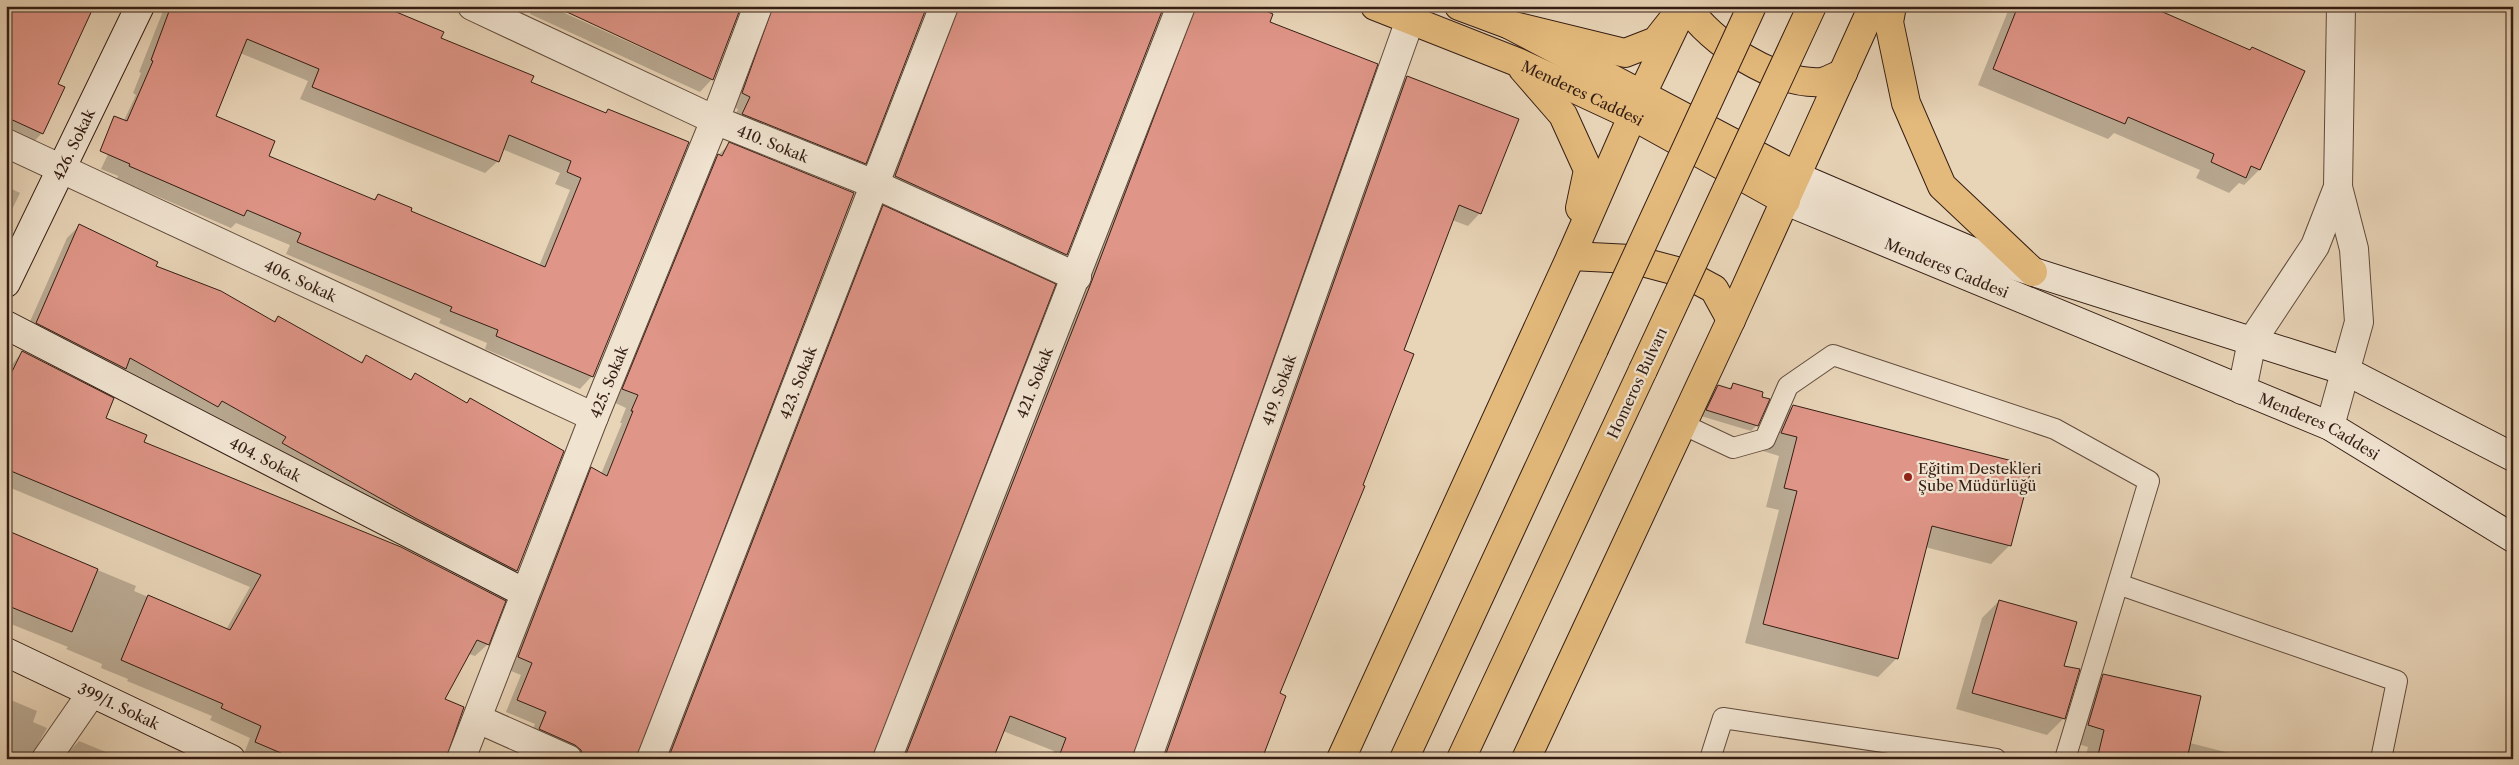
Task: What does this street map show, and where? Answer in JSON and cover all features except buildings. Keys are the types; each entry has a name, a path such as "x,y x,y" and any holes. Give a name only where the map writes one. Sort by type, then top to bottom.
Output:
{"main road":[{"name":"Menderes Caddesi","path":"1375,6 1517,62 1637,105 1786,201"},
{"path":"1459,6 1510,25 1625,53 1656,41 1685,6"},
{"path":"1685,6 1708,33 1754,63 1801,80 1822,82 1842,73"},
{"path":"1340,759 1571,256 1637,105 1685,6"},
{"path":"1404,759 1752,6"},
{"name":"Homeros Bulvarı","path":"1460,759 1812,6"},
{"path":"1526,759 1786,201 1873,6"},
{"path":"1892,6 1889,22 1906,103 1942,186 2033,272"},
{"path":"1510,25 1637,105 1796,176"},
{"path":"1517,62 1563,115 1588,170 1571,256"},
{"path":"1571,256 1630,259 1684,272 1714,289 1731,320"}],"street":[{"name":"426. Sokak","path":"6,283 140,6"},
{"name":"410. Sokak","path":"472,6 715,120 874,184 1077,277"},
{"name":"425. Sokak","path":"461,759 594,417 715,120 758,6"},
{"name":"423. Sokak","path":"651,759 944,6"},
{"name":"421. Sokak","path":"887,759 1077,277 1181,6"},
{"path":"2330,426 2359,322 2354,248 2338,187 2341,6"},
{"name":"419. Sokak","path":"1146,759 1410,20"},
{"name":"406. Sokak","path":"6,143 594,417"},
{"name":"Menderes Caddesi","path":"1796,176 1982,256 2346,371 2513,457"},
{"path":"2242,390 2252,341 2315,246 2338,187"},
{"name":"Menderes Caddesi","path":"1786,201 2330,426 2513,538"},
{"name":"404. Sokak","path":"6,325 525,593"},
{"name":"399/1. Sokak","path":"6,652 230,759"},
{"path":"46,759 91,694"},
{"path":"478,719 568,759"}],"lane":[{"path":"1682,424 1733,448 1764,439 1788,386 1833,355 2055,429 2149,481 2065,759"},
{"path":"2118,584 2397,681 2381,759"},
{"path":"1710,759 1723,718 1996,759"}],"place":[{"name":"Eğitim Destekleri Şube Müdürlüğü","path":"1908,477"}]}
